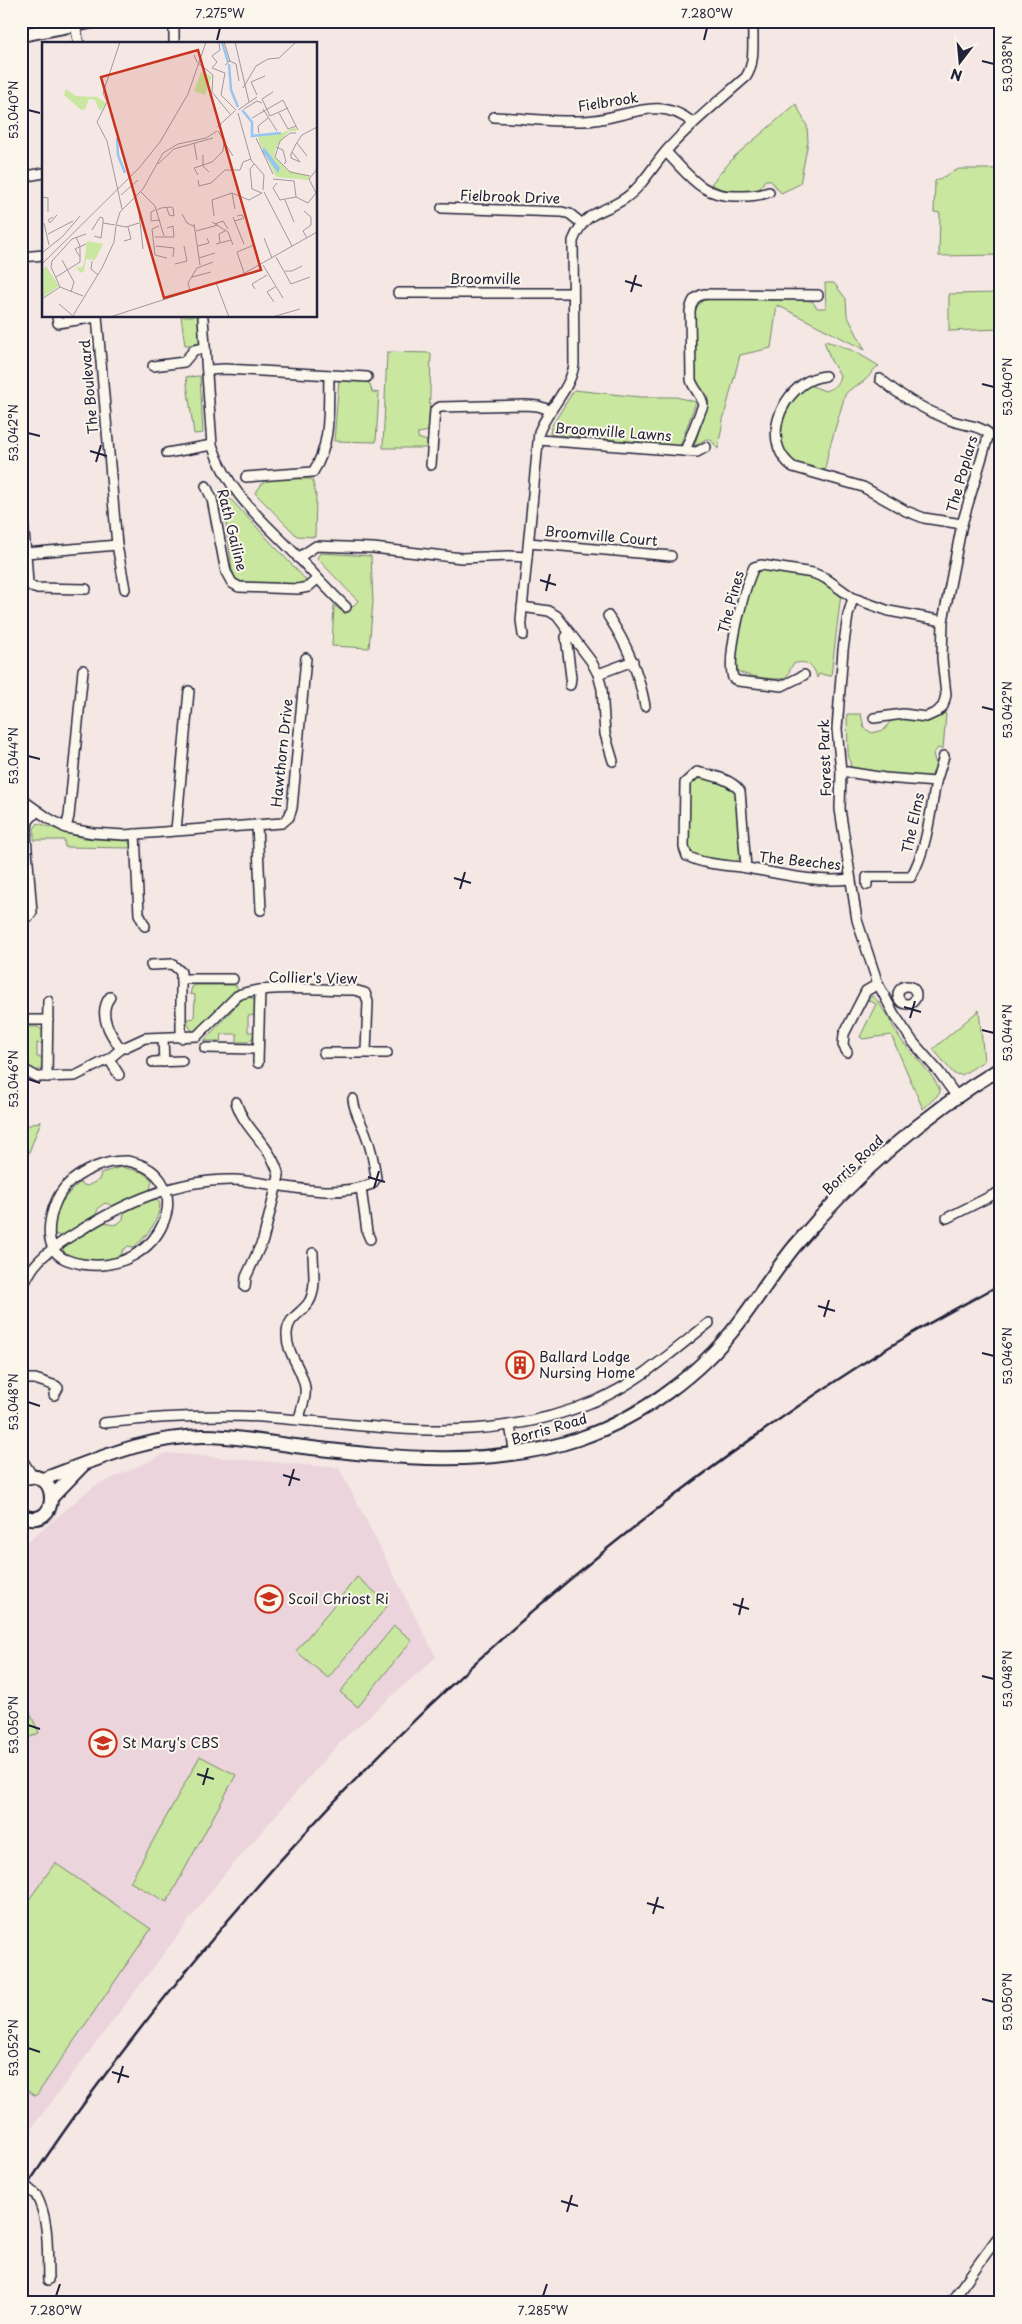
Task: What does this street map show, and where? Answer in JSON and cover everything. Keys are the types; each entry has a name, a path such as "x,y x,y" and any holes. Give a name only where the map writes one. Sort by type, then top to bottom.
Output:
{"street":[{"path":"21,34 95,21"},
{"path":"174,21 174,42"},
{"path":"524,635 521,620 539,432 573,372 573,241 581,223 594,214 623,200 636,190 666,152 693,123 746,77 750,72 753,21"},
{"path":"75,25 79,42"},
{"name":"Fielbrook","path":"494,117 583,122 605,119 638,109 680,112 693,123"},
{"path":"666,152 708,192 735,196 759,196 769,192"},
{"path":"21,177 42,173"},
{"name":"Fielbrook Drive","path":"442,208 562,212 570,214 581,223"},
{"path":"21,257 42,255"},
{"name":"Broomville","path":"398,293 573,293"},
{"name":"Broomville Lawns","path":"685,451 703,405 702,398 691,380 690,312 692,302 696,296 704,294 818,295"},
{"name":"The Boulevard","path":"57,318 58,323 90,318"},
{"name":"The Boulevard","path":"97,318 117,546 125,590"},
{"name":"Rath Gailine","path":"203,318 212,445 226,478 241,499 298,558 316,580 346,607"},
{"path":"153,366 184,362 194,350 205,348"},
{"path":"207,370 225,369 367,377"},
{"name":"Rath Gailine","path":"246,476 313,472 321,459 326,441 329,375"},
{"name":"The Poplars","path":"825,376 811,379 802,384 782,408 776,426 776,440 785,461 794,467 863,487 897,507 924,518 962,524"},
{"name":"The Poplars","path":"874,718 903,714 926,717 937,712 943,706 946,695 942,658 943,621 962,524 988,434 978,428 948,420 900,395 880,379"},
{"path":"431,465 435,410 440,407 526,405 545,407 550,410"},
{"name":"Broomville Lawns","path":"539,440 697,452 706,447"},
{"path":"167,453 212,445"},
{"name":"Rath Gailine","path":"206,486 212,498 226,572 232,583 239,587 298,589 308,587 316,580"},
{"path":"21,502 26,553 25,584 34,588 86,589"},
{"name":"Broomville Court","path":"529,543 671,556"},
{"path":"26,553 117,546"},
{"path":"298,558 316,546 373,548 462,558 527,558"},
{"name":"The Pines","path":"804,675 782,686 738,681 733,678 732,665 736,625 754,567 761,565 807,572 825,578 854,598"},
{"path":"854,598 889,611 943,621"},
{"name":"Forest Park","path":"854,598 845,632 838,697 837,729 840,809 850,879 862,940 878,984 889,1004 913,1042 939,1072 957,1097"},
{"path":"522,607 549,611 557,616 587,655 598,674 605,710 605,734 613,761"},
{"path":"608,616 620,633 633,661 645,706"},
{"path":"569,633 566,637 571,677 570,685"},
{"name":"Hawthorn Drive","path":"21,799 66,828 93,833 136,834 282,823 290,814 306,658"},
{"path":"598,674 633,661"},
{"path":"66,828 69,816 83,670"},
{"path":"176,830 190,691"},
{"name":"The Elms","path":"867,885 867,877 911,877 921,853 936,782 944,756"},
{"name":"The Beeches","path":"746,868 740,791 730,781 697,772 685,783 684,848 687,856 705,862 799,877 835,881 850,879"},
{"name":"The Elms","path":"840,772 892,779 936,782"},
{"path":"29,916 32,912 26,837 28,821 37,811"},
{"path":"257,826 261,910"},
{"path":"136,834 139,914 145,926"},
{"path":"151,965 176,966 181,972 181,1038"},
{"path":"181,979 233,979"},
{"path":"846,1052 843,1046 847,1027 866,991 878,984"},
{"name":"Collier's View","path":"258,1063 260,990"},
{"name":"Collier's View","path":"21,1068 30,1075 47,1077 75,1076 145,1038 163,1039 197,1036 236,996 244,992 260,990 354,990 365,993 368,1002 366,1052"},
{"path":"110,997 104,1009 104,1018 121,1050"},
{"path":"889,1004 898,998"},
{"path":"47,1077 48,1001"},
{"path":"21,1020 48,1020"},
{"path":"163,1039 164,1062"},
{"path":"205,1048 258,1049"},
{"path":"324,1053 387,1053"},
{"path":"109,1058 119,1074"},
{"path":"153,1062 182,1061"},
{"name":"Borris Road","path":"32,1479 146,1442 202,1436 232,1437 303,1447 456,1460 515,1455 581,1438 633,1413 678,1384 720,1345 795,1247 826,1212 902,1138 957,1097 1001,1068"},
{"path":"21,1289 36,1263 53,1249 113,1211 150,1194 207,1182 232,1180 312,1191 361,1188 372,1184 376,1178 374,1157 354,1108 353,1099"},
{"path":"236,1102 239,1110 267,1147 276,1166 278,1185 263,1240 246,1276 245,1287"},
{"path":"118,1161 135,1162 154,1172 160,1178 168,1205 161,1228 146,1248 131,1258 107,1265 83,1264 67,1261 53,1249 50,1226 58,1199 71,1182 92,1168 118,1161"},
{"path":"361,1188 366,1232 370,1240"},
{"path":"947,1218 1001,1192"},
{"path":"299,1420 306,1398 305,1383 286,1346 287,1330 290,1322 308,1303 312,1294 313,1253"},
{"path":"103,1422 193,1416 299,1420 422,1432 510,1425 572,1409 619,1389 638,1378 709,1323"},
{"path":"21,1379 35,1379 56,1386 58,1388 54,1395"},
{"path":"510,1425 515,1455"},
{"path":"22,1462 32,1479 49,1486 52,1496"},
{"name":"Borris Road","path":"24,1518 40,1517 44,1514 52,1503 52,1496 85,1463"},
{"path":"21,2182 36,2195 42,2205 46,2222 48,2280"},
{"path":"950,2303 1001,2233"}],"shaded area":[{"path":"167,1453 339,1468 436,1657 340,1742 221,1878 21,2142 21,1547 93,1487"}],"green space":[{"path":"796,104 807,126 808,142 800,184 781,193 770,180 765,180 759,190 725,191 711,184 735,156"},
{"path":"959,169 1001,169 1001,255 939,256 940,213 934,212 935,181"},
{"path":"825,283 834,283 846,299 847,315 865,350 777,305 771,348 740,355 723,420 718,449 711,440 706,439 694,446 708,404 708,396 695,380 694,310 702,301 710,299 801,300 812,301 817,308 826,308"},
{"path":"1001,293 1001,329 949,331 949,294"},
{"path":"181,318 198,318 200,344 185,345"},
{"path":"824,341 846,348 879,366 863,382 849,390 845,395 825,470 805,467 794,462 785,454 781,445 780,434 786,410 799,391 807,384 825,391 837,384 840,375 831,361"},
{"path":"387,352 431,353 429,431 418,433 418,438 427,441 427,448 383,448"},
{"path":"200,376 203,433 194,434 186,377"},
{"path":"339,379 365,381 370,384 372,392 379,393 376,442 334,441"},
{"path":"574,390 640,397 676,397 696,402 680,446 550,434 551,427"},
{"path":"267,478 312,479 316,495 315,537 297,536 255,493"},
{"path":"222,490 307,581 297,585 242,582 236,579 232,570"},
{"path":"320,553 371,556 373,602 369,648 332,646 334,605 345,614 358,601 317,558"},
{"path":"756,570 777,570 801,575 824,583 841,594 831,676 819,674 817,678 812,666 806,663 793,664 786,677 781,679 753,676 738,671 736,663 739,637 745,605"},
{"path":"942,713 946,714 943,749 938,748 933,754 937,769 932,777 874,772 851,767 848,753 847,714 861,714 864,728 872,733 884,730 890,722 896,719 927,720"},
{"path":"694,779 717,781 728,786 736,793 741,856 735,863 702,858 691,851 688,846 689,787"},
{"path":"38,823 82,838 128,841 133,848 65,847 64,840 34,840 34,829"},
{"path":"196,985 236,985 238,989 200,1028 193,1032 188,1025 188,1019 194,1018 195,995 190,994 192,987"},
{"path":"872,996 883,1009 902,1041 930,1074 939,1088 940,1093 923,1109 891,1035 863,1039 860,1037 876,1004 868,1000"},
{"path":"244,997 255,1000 255,1015 248,1016 248,1032 255,1032 252,1039 247,1042 237,1042 237,1034 222,1034 221,1041 204,1041"},
{"path":"979,1010 984,1061 962,1075 954,1074 933,1049"},
{"path":"21,1027 38,1027 43,1031 43,1044 37,1043 37,1057 43,1057 42,1068 36,1071 25,1065 22,1059 20,1046"},
{"path":"41,1121 21,1173 21,1128"},
{"path":"121,1167 142,1172 152,1180 150,1190 114,1207 106,1203 104,1204 97,1211 96,1216 63,1237 52,1233 60,1205 79,1183 87,1186 99,1180 101,1173"},
{"path":"157,1199 160,1204 159,1210 152,1228 134,1247 128,1246 122,1251 122,1256 94,1261 65,1257 63,1247 105,1222 112,1225 117,1224 123,1219 124,1212"},
{"path":"357,1577 389,1604 328,1678 296,1651"},
{"path":"394,1626 412,1640 358,1707 340,1692"},
{"path":"21,1693 39,1733 21,1741"},
{"path":"200,1756 236,1775 167,1902 130,1882"},
{"path":"55,1863 151,1929 36,2096 21,2086 21,1911"}],"railway":[{"path":"21,2195 62,2134 127,2046 195,1960 250,1895 364,1771 486,1653 615,1542 764,1430 820,1391 877,1355 929,1323 1001,1284"}],"place":[{"name":"Ballard Lodge Nursing Home","path":"520,1365"},
{"name":"Scoil Chriost Ri","path":"269,1599"},
{"name":"St Mary's CBS","path":"103,1743"}]}
